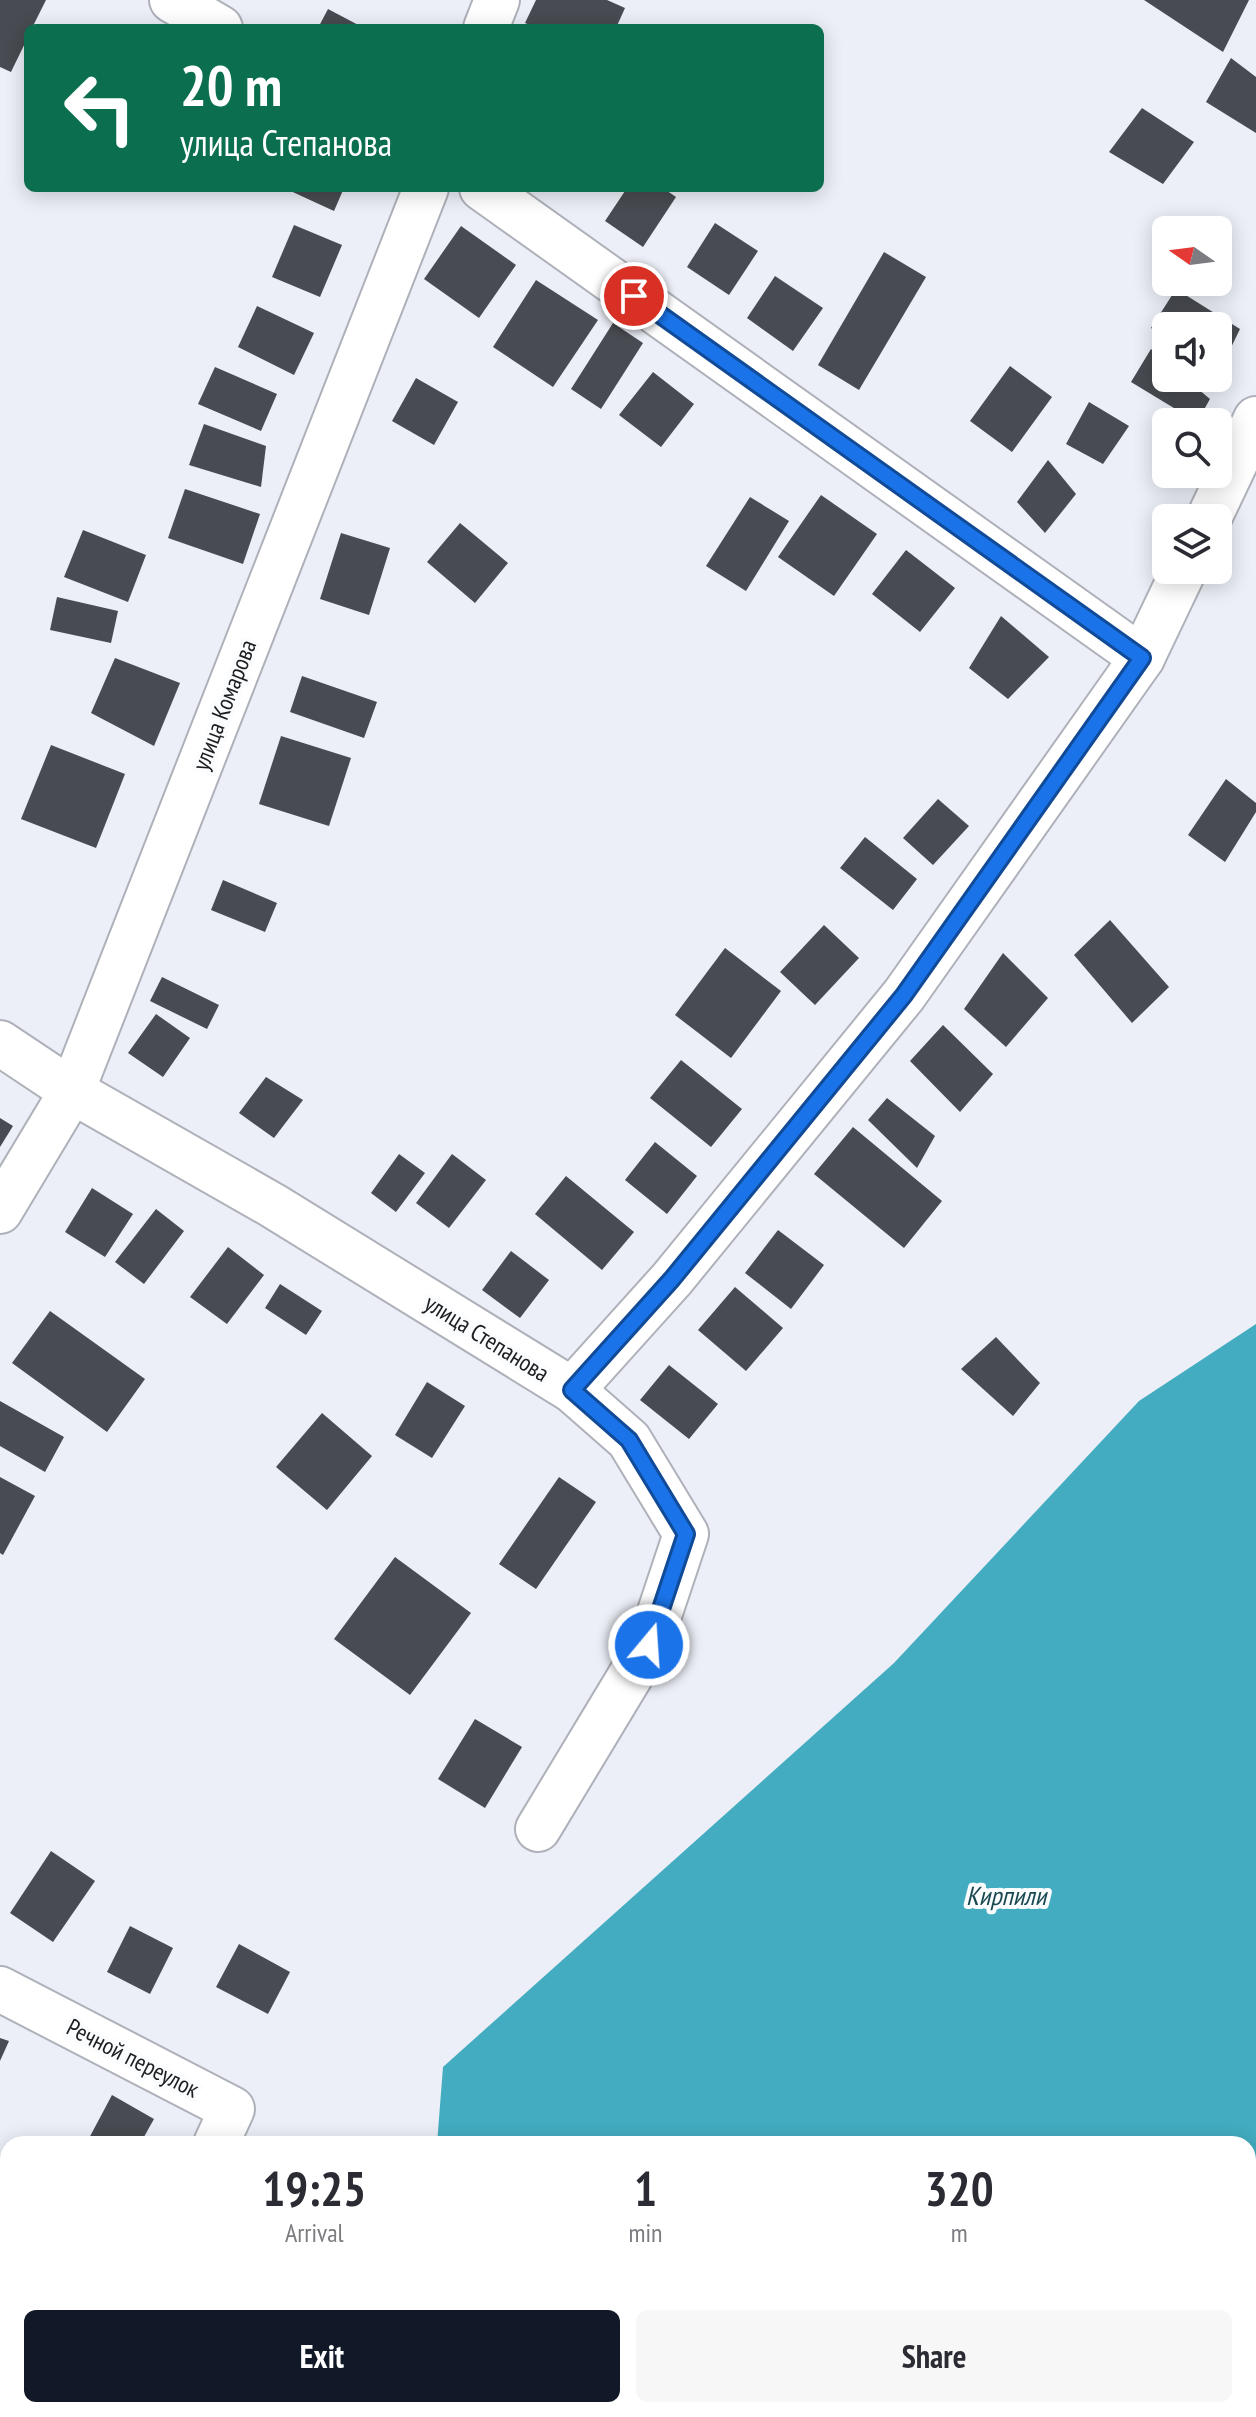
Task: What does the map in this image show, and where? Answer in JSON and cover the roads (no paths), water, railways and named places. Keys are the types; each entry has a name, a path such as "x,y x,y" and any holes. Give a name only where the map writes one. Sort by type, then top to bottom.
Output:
{"street":[{"path":"172,0 213,24"},
{"path":"488,24 497,0"},
{"name":"улица Комарова","path":"0,1211 72,1091 424,192"},
{"path":"488,192 1142,658"},
{"path":"1216,504 1256,419"},
{"path":"572,1390 672,1279 904,995 1142,658 1177,584"},
{"name":"улица Степанова","path":"0,1043 72,1091 272,1205 572,1390 629,1440 686,1534 649,1645 538,1829"},
{"name":"Речной переулок","path":"0,1989 232,2109 220,2136"}],"water":[{"name":"Кирпили","path":"1256,1324 1256,2136 438,2136 443,2067 894,1663 1139,1401"}]}
